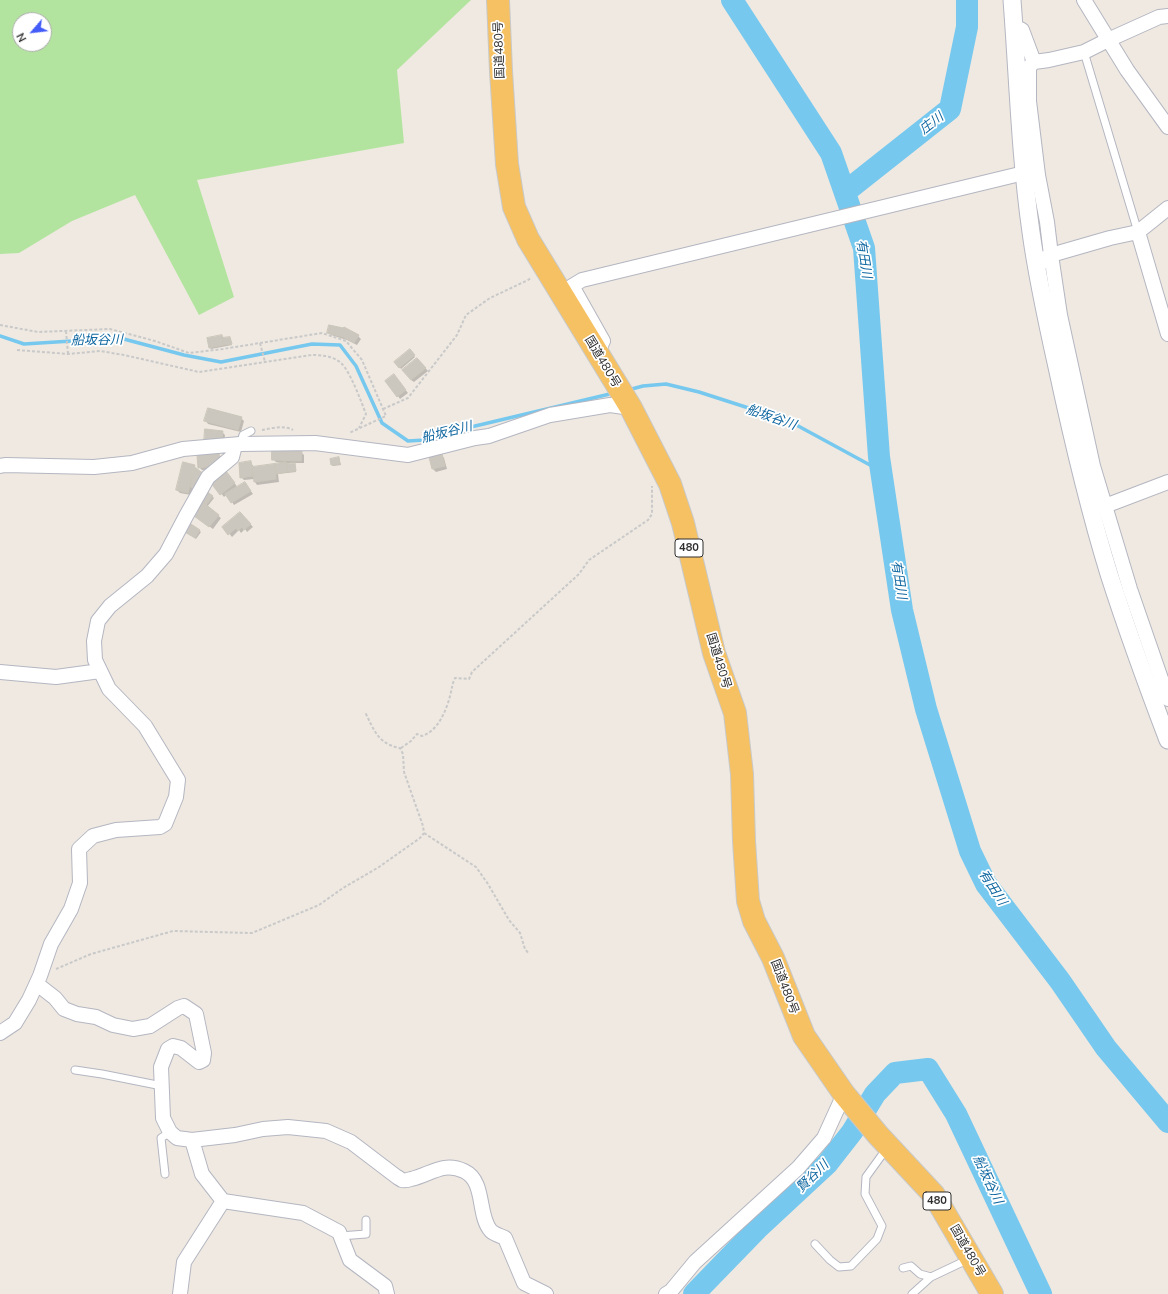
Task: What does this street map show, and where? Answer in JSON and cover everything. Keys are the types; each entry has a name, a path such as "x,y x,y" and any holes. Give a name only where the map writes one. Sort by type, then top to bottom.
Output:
{"highway":[{"name":"国道480号","path":"498,0 507,164 514,207 528,239 631,408 670,484 683,523 714,654 735,713 742,774 744,842 748,901 754,921 773,958 804,1036 855,1107 888,1146 934,1195 992,1294"}],"street":[{"path":"1012,0 1019,174 1044,308 1086,466 1110,575 1163,703"},
{"path":"1084,0 1127,70 1168,127"},
{"path":"1168,16 1159,17 1084,52 1034,62 1029,67 1029,101 1038,175 1047,222 1060,315 1086,466 1105,506 1130,589 1163,703 1168,740"},
{"path":"1014,26 1022,30 1034,62"},
{"path":"597,354 603,341 572,286 582,280 1019,174"},
{"path":"1044,308 1051,300 1047,257 1110,238 1138,232 1168,208"},
{"path":"1138,232 1168,334"},
{"path":"0,466 94,467 132,463 183,449 237,445 314,443 408,455 468,439 489,436 550,415 610,405 631,408"},
{"path":"0,1033 15,1023 29,1000 51,944 71,909 80,883 79,849 93,836 116,830 160,827 165,824 176,797 178,780 145,726 109,689 95,660 94,641 98,621 110,606 147,576 166,554 208,477 232,457 237,445"},
{"path":"1105,506 1168,482"},
{"path":"0,672 56,677 100,671"},
{"path":"38,980 64,1010 96,1017 113,1025 133,1029 150,1026 178,1008 184,1006 196,1014 204,1053 203,1060 199,1062 181,1048 173,1046 168,1049 161,1067 163,1118 170,1132 177,1138 192,1140 235,1135 263,1129 288,1126 326,1131 351,1142 403,1180 414,1178 436,1169 449,1167 465,1171 473,1178 481,1197 484,1219 492,1232 505,1238 524,1282 546,1294"},
{"path":"666,1294 671,1291 695,1262 798,1168 824,1138 855,1107"},
{"path":"192,1140 202,1174 223,1201 303,1213 338,1232 350,1260 385,1286 387,1294"},
{"path":"180,1294 184,1262 223,1201"}],"lane":[{"path":"1084,52 1138,232"},
{"path":"237,445 242,435 251,431"},
{"path":"75,1070 162,1086"},
{"path":"165,1174 161,1138 170,1132"},
{"path":"815,1244 839,1267 851,1266 877,1240 882,1226 865,1194 866,1177 888,1146"},
{"path":"340,1236 366,1234 366,1220"},
{"path":"912,1294 931,1278 971,1258"},
{"path":"903,1268 911,1266 920,1274 931,1278"}],"path":[{"path":"383,409 408,398 457,335 466,315 490,298 528,280 545,266"},
{"path":"0,325 38,332 110,330 155,341 189,353 322,333 346,341 362,360 386,416 364,426"},
{"path":"66,331 68,354"},
{"path":"260,343 265,362"},
{"path":"17,350 68,354 100,351 199,372 312,355 330,357 342,363 351,379 366,414 358,429"},
{"path":"365,712 376,735 384,743 393,747 400,748 411,741 417,734 422,736 428,734 442,718 450,695 452,683 455,678 469,679 472,672 579,574 589,560 648,520 652,514 652,485"},
{"path":"38,980 91,954 173,931 252,933 319,905 343,888 379,867 420,838 424,833 423,826 404,772 403,754 400,748"},
{"path":"424,833 476,867 488,884 509,920 520,933 525,950 529,954"}],"green space":[{"path":"0,0 471,0 397,70 404,143 197,180 234,297 199,315 135,195 72,221 19,253 0,254"}],"building":[{"path":"329,325 344,327 359,335 354,343 343,337 327,333"},
{"path":"222,335 224,345 209,348 207,338"},
{"path":"230,337 232,344 224,345 222,338"},
{"path":"410,349 415,355 399,368 394,362"},
{"path":"417,358 426,368 411,380 402,370"},
{"path":"394,374 406,390 397,397 385,381"},
{"path":"208,408 242,417 238,430 204,421"},
{"path":"205,429 223,431 221,444 204,442"},
{"path":"272,450 302,451 301,461 272,460"},
{"path":"219,453 220,463 214,466 198,468 197,455"},
{"path":"442,454 445,466 432,469 429,457"},
{"path":"339,457 340,464 331,465 330,459"},
{"path":"251,461 253,476 240,478 239,463"},
{"path":"183,462 195,465 188,493 176,490"},
{"path":"286,462 287,472 276,474 274,464"},
{"path":"295,463 296,471 287,472 286,464"},
{"path":"274,464 276,479 254,482 252,467"},
{"path":"196,468 205,475 194,490 190,486 193,471"},
{"path":"226,471 235,483 220,495 211,483"},
{"path":"245,482 251,491 231,503 225,494"},
{"path":"206,491 213,496 206,505 204,503 198,511 193,508"},
{"path":"204,503 219,515 209,527 194,516"},
{"path":"240,512 251,524 244,530 242,527 238,531 236,528 228,535 222,527"},
{"path":"188,522 200,530 195,538 183,531"}],"waterway":[{"name":"有田川","path":"732,0 831,153 864,248 879,457 902,610 926,709 970,851 986,884 1060,981 1106,1048 1168,1122"},
{"name":"庄川","path":"845,192 950,109 967,27 967,0"},
{"name":"船坂谷川","path":"0,336 24,344 120,338 184,355 221,362 312,344 340,345 356,366 382,423 408,441 425,440 471,427 614,393"},
{"name":"船坂谷川","path":"628,390 643,386 666,384 699,392 789,421 881,471"},
{"name":"賢谷川","path":"694,1294 757,1229 827,1164 852,1132 875,1094 895,1073 928,1069 956,1114 1041,1294"}]}
